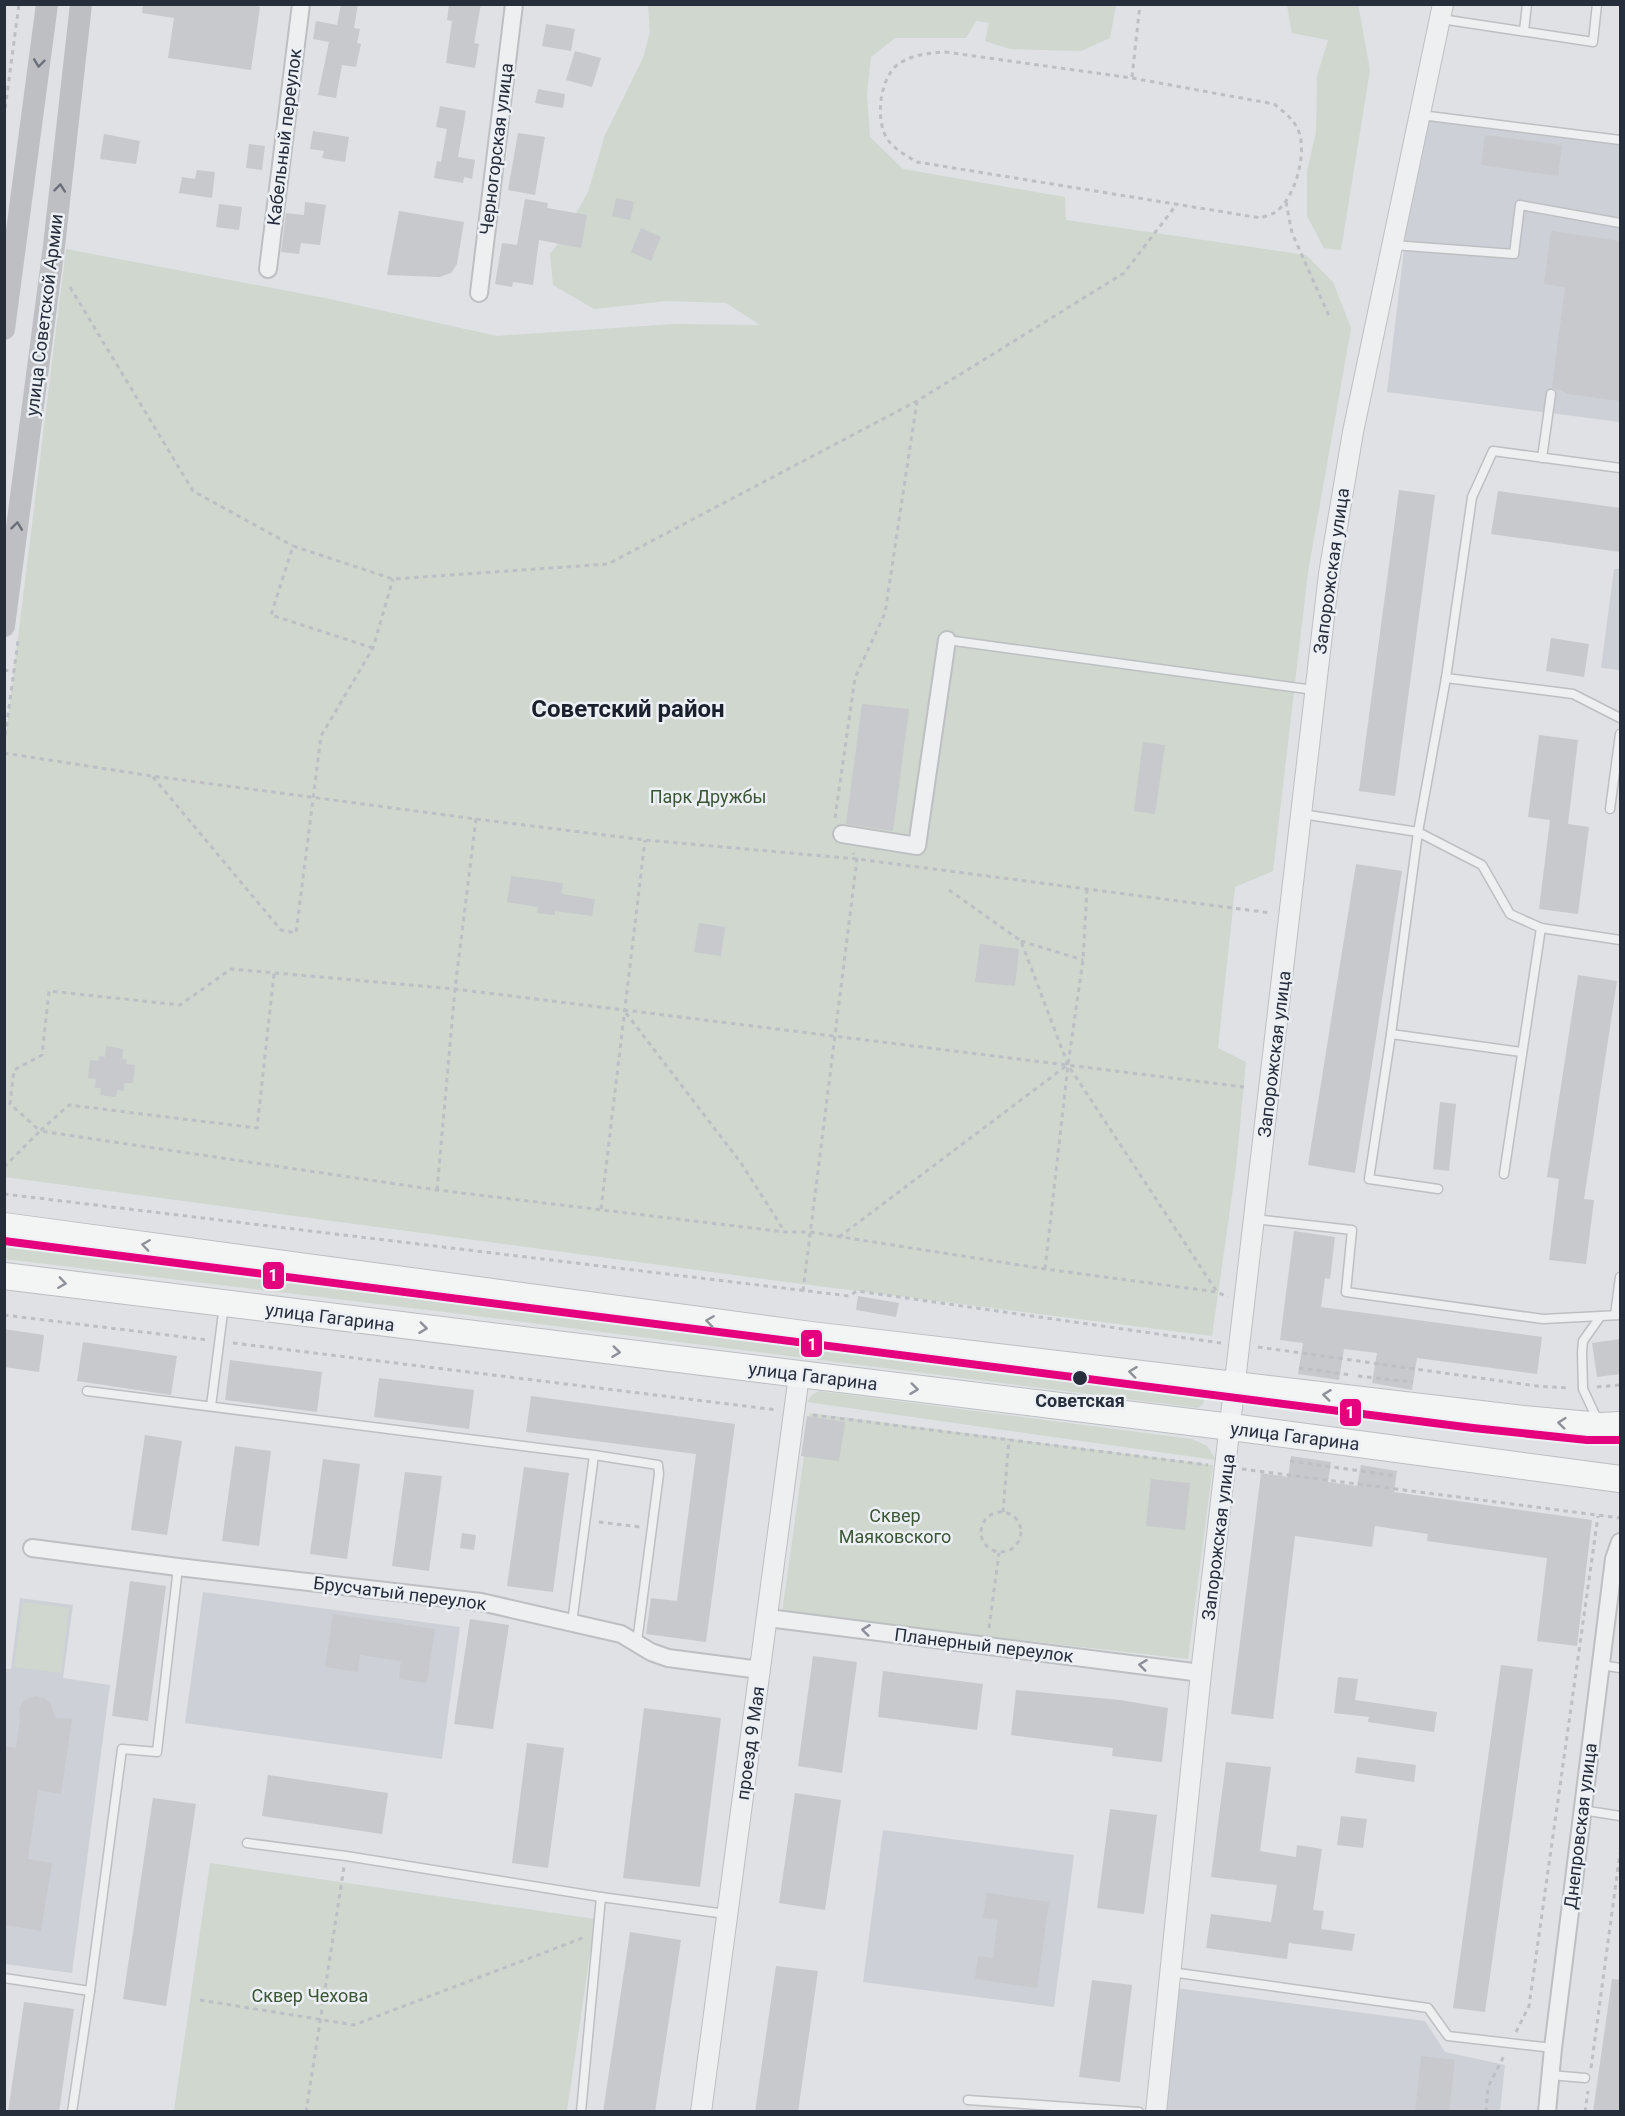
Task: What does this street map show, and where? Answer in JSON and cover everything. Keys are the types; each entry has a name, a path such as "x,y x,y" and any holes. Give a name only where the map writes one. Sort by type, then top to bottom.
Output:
{"main road":[{"name":"улица Советской Армии","path":"4,329 10,237 47,4"},
{"name":"улица Советской Армии","path":"4,626 54,246 81,4"},
{"path":"10,237 54,246"},
{"path":"4,1226 811,1335 1499,1416 1611,1426"},
{"name":"улица Гагарина","path":"4,1276 1231,1427 1620,1479"}],"street":[{"name":"Кабельный переулок","path":"268,269 301,4"},
{"name":"Черногорская улица","path":"478,293 514,4"},
{"name":"Запорожская улица","path":"1156,2112 1201,1673 1329,574 1347,467 1442,12"},
{"path":"842,834 917,846 947,640"},
{"name":"проезд 9 Мая","path":"701,2112 799,1375"},
{"name":"Днепровская улица","path":"1547,2112 1552,2048 1614,1559 1620,1542"},
{"name":"Брусчатый переулок","path":"32,1548 481,1602 621,1634 661,1656 679,1661 760,1670"},
{"name":"Планерный переулок","path":"768,1618 1201,1673"}],"lane":[{"path":"1524,31 1527,4"},
{"path":"1442,12 1524,31 1593,42 1597,4"},
{"path":"1421,115 1620,140"},
{"path":"1392,245 1514,254 1520,206 1620,223"},
{"path":"1542,458 1551,394"},
{"path":"1438,1189 1369,1179 1418,832 1446,678 1472,497 1492,451 1620,468"},
{"path":"947,640 1315,690"},
{"path":"1446,678 1573,694 1620,718"},
{"path":"1610,809 1620,734"},
{"path":"1302,814 1418,832 1482,865 1510,914 1541,928 1620,940"},
{"path":"1504,1174 1541,928"},
{"path":"1391,1034 1521,1052"},
{"path":"1255,1220 1352,1230 1346,1292 1543,1318 1600,1317 1618,1315 1620,1277"},
{"path":"211,1406 224,1304"},
{"path":"1600,1317 1583,1341 1582,1389 1611,1426"},
{"path":"87,1391 658,1465 659,1474 637,1642"},
{"path":"572,1623 594,1455"},
{"path":"72,2112 122,1749 157,1752 178,1567"},
{"path":"1601,1665 1620,1668"},
{"path":"1582,1810 1620,1816"},
{"path":"247,1843 726,1914"},
{"path":"581,2112 600,1897"},
{"path":"1170,1972 1428,2008 1448,2036 1552,2048"},
{"path":"5,1980 90,1991"},
{"path":"1550,2074 1585,2078"},
{"path":"968,2100 1139,2112"}],"path":[{"path":"4,117 19,4"},
{"path":"1132,78 1140,4"},
{"path":"945,52 1132,78 1274,104 1290,116 1299,131 1302,146 1294,189 1286,202 1275,213 1261,218 917,162 901,153 888,139 882,128 881,99 889,73 898,64 925,54 945,52"},
{"path":"1286,202 1292,233 1329,316"},
{"path":"66,280 193,491 293,546 393,579 608,564 917,401 1124,273 1177,204"},
{"path":"802,1291 857,859 834,822 855,678 885,613 917,401"},
{"path":"293,546 271,615 373,648"},
{"path":"152,776 281,930 296,933 321,736 373,648 393,579"},
{"path":"4,670 14,672"},
{"path":"4,753 152,776 476,819 645,840 857,859 1276,914"},
{"path":"437,1190 455,989 476,819"},
{"path":"601,1209 645,840"},
{"path":"949,890 1021,941 1083,960"},
{"path":"1045,1269 1068,1065 1083,960 1087,890"},
{"path":"1021,941 1068,1065 1217,1292"},
{"path":"1230,1298 1217,1292 1045,1269 810,1232 785,1232 437,1190 40,1131 9,1104 14,1070 42,1054 49,991 180,1005 231,969 455,989 625,1012 1244,1087"},
{"path":"4,1167 69,1106 257,1128 274,974"},
{"path":"625,1012 741,1163 785,1232"},
{"path":"838,1237 1068,1065"},
{"path":"4,1194 802,1291 849,1296 857,1291 1538,1386 1582,1389 1620,1385"},
{"path":"1299,1368 1413,1382"},
{"path":"1003,1512 1009,1439"},
{"path":"1290,1461 1396,1476"},
{"path":"1003,1512 1011,1514 1020,1523 1022,1536 1016,1547 999,1553 985,1544 981,1531 987,1518 992,1514 1003,1512"},
{"path":"1486,2112 1488,2087 1529,2006 1598,1515"},
{"path":"585,1520 652,1529"},
{"path":"987,1646 999,1553"},
{"path":"1586,2112 1589,2085 1585,2078 1590,2076 1620,1853"},
{"path":"306,2112 346,1856"},
{"path":"200,2000 354,2025 597,1932"}],"shaded area":[{"path":"1425,120 1620,144 1620,422 1387,392 1419,123"},
{"path":"1614,569 1620,569 1620,670 1601,668"},
{"path":"203,1592 460,1627 442,1759 185,1723"},
{"path":"20,1598 73,1605 63,1678 110,1685 72,1973 5,1964 4,1669 11,1669"},
{"path":"883,1830 1074,1855 1054,2007 863,1982"},
{"path":"1168,1987 1425,2021 1445,2052 1505,2065 1500,2111 1154,2112"}],"green space":[{"path":"1358,4 1370,70 1341,250 1324,248 1307,216 1307,171 1316,132 1317,76 1328,40 1292,33 1287,5"},
{"name":"Парк Дружбы","path":"648,5 1116,5 1110,38 1081,51 1010,49 985,41 989,23 976,21 966,38 895,38 871,57 867,93 870,137 903,169 1065,197 1066,220 1306,255 1333,282 1351,328 1308,572 1273,871 1235,887 1218,1048 1246,1062 1236,1167 1212,1336 779,1281 5,1177 5,743 66,249 325,298 497,336 674,324 760,325 726,303 667,301 594,309 553,285 550,254 563,237 588,192 605,135 643,58 650,32"},
{"path":"5,1244 447,1296 1200,1393 1204,1400 1198,1408 445,1312 5,1259"},
{"path":"819,1391 1192,1439 1207,1446 1216,1460 807,1402"},
{"name":"Сквер Маяковского","path":"810,1413 1213,1465 1188,1659 782,1613"},
{"path":"23,1602 69,1608 61,1673 14,1667"},
{"name":"Сквер Чехова","path":"210,1863 595,1919 567,2111 174,2111"}],"building":[{"path":"143,4 247,4 260,7 251,70 168,58 174,18 142,13"},
{"path":"341,4 358,4 354,28 360,29 357,43 361,44 356,67 342,65 336,98 318,95 329,42 313,39 316,21 337,25"},
{"path":"449,4 481,4 474,43 479,44 475,68 446,63 452,21 447,20"},
{"path":"546,24 575,29 571,51 542,46"},
{"path":"575,51 601,58 592,87 566,80"},
{"path":"538,89 565,94 563,108 535,103"},
{"path":"440,106 466,111 458,157 475,160 472,179 464,177 463,183 434,178 437,161 441,162 447,129 436,127"},
{"path":"313,131 349,137 345,162 322,158 324,151 310,149"},
{"path":"518,133 545,137 535,195 508,190"},
{"path":"104,134 140,141 136,164 100,159"},
{"path":"1485,135 1562,145 1558,176 1481,165"},
{"path":"249,144 265,146 262,170 246,168"},
{"path":"197,170 215,172 212,198 179,193 182,177 195,179"},
{"path":"616,198 634,202 630,220 612,216"},
{"path":"525,199 548,203 547,208 587,215 581,248 539,240 533,285 513,282 512,287 495,284 502,243 517,245"},
{"path":"305,202 326,205 320,245 301,243 299,254 281,252 286,213 304,215"},
{"path":"219,204 242,207 239,230 216,227"},
{"path":"399,211 464,222 457,264 451,273 440,277 387,275"},
{"path":"641,228 661,237 651,261 631,252"},
{"path":"1551,231 1620,241 1620,401 1568,394 1552,387 1565,287 1544,284"},
{"path":"1399,490 1435,495 1395,796 1359,791"},
{"path":"1498,491 1620,508 1620,552 1491,534"},
{"path":"1551,638 1589,644 1584,677 1546,671"},
{"path":"862,704 909,709 893,831 846,824"},
{"path":"1539,735 1578,740 1568,824 1589,827 1578,914 1539,909 1550,820 1528,817"},
{"path":"1143,742 1165,745 1155,814 1134,811"},
{"path":"1356,864 1402,871 1355,1173 1308,1165"},
{"path":"511,876 563,883 561,894 595,899 592,916 555,911 555,915 537,913 538,907 507,902"},
{"path":"699,923 725,927 721,956 694,952"},
{"path":"980,944 1019,949 1015,986 975,982"},
{"path":"1578,975 1617,981 1584,1199 1594,1200 1586,1264 1549,1260 1559,1179 1547,1177"},
{"path":"106,1046 123,1049 122,1059 127,1059 126,1064 135,1065 133,1083 124,1083 124,1091 117,1090 116,1097 100,1095 101,1088 95,1088 96,1079 88,1078 90,1060 98,1061 99,1056 105,1057"},
{"path":"1440,1102 1456,1104 1449,1171 1433,1169"},
{"path":"1294,1231 1335,1237 1330,1279 1325,1278 1321,1307 1542,1337 1537,1374 1417,1358 1412,1390 1372,1383 1377,1353 1344,1349 1339,1380 1298,1374 1303,1343 1280,1340"},
{"path":"858,1296 899,1303 896,1317 856,1310"},
{"path":"4,1329 44,1335 39,1372 4,1367"},
{"path":"1620,1339 1620,1374 1597,1377 1592,1343"},
{"path":"83,1342 177,1356 171,1395 77,1381"},
{"path":"230,1360 322,1372 317,1412 225,1400"},
{"path":"379,1378 474,1390 469,1429 374,1417"},
{"path":"531,1396 735,1424 706,1642 646,1634 651,1598 677,1601 696,1454 526,1432"},
{"path":"807,1416 845,1422 839,1461 801,1456"},
{"path":"145,1435 182,1441 167,1535 131,1530"},
{"path":"235,1446 271,1451 259,1546 222,1541"},
{"path":"1291,1456 1331,1462 1328,1482 1357,1486 1361,1465 1397,1471 1394,1492 1592,1520 1577,1646 1537,1641 1547,1558 1427,1541 1428,1534 1375,1526 1372,1547 1295,1536 1273,1719 1231,1714 1261,1473 1288,1477"},
{"path":"323,1459 360,1464 347,1559 310,1554"},
{"path":"524,1467 569,1473 553,1592 507,1586"},
{"path":"405,1472 442,1476 429,1571 392,1566"},
{"path":"1151,1479 1190,1483 1185,1530 1146,1526"},
{"path":"462,1533 476,1535 474,1550 460,1548"},
{"path":"130,1581 166,1586 148,1721 112,1716"},
{"path":"333,1614 435,1629 427,1683 399,1679 401,1661 360,1655 358,1672 325,1667"},
{"path":"470,1619 509,1625 493,1729 454,1724"},
{"path":"813,1656 857,1662 842,1773 798,1766"},
{"path":"1501,1665 1533,1669 1485,2012 1453,2008"},
{"path":"883,1671 983,1684 977,1730 878,1717"},
{"path":"1338,1677 1358,1679 1355,1700 1437,1712 1434,1732 1368,1722 1369,1717 1334,1713"},
{"path":"1016,1690 1120,1700 1168,1708 1162,1762 1112,1756 1113,1748 1011,1735"},
{"path":"36,1696 50,1703 56,1718 72,1719 61,1794 38,1790 28,1859 52,1863 41,1931 4,1925 4,1746 16,1748 20,1720 19,1709 24,1700"},
{"path":"644,1708 721,1718 700,1887 623,1878"},
{"path":"527,1743 564,1748 548,1868 512,1863"},
{"path":"1357,1757 1416,1765 1414,1782 1355,1773"},
{"path":"1226,1762 1271,1767 1260,1851 1296,1857 1297,1845 1322,1849 1313,1910 1324,1911 1321,1929 1355,1934 1352,1951 1289,1943 1287,1959 1206,1948 1211,1914 1271,1922 1277,1885 1211,1877"},
{"path":"268,1775 388,1793 382,1834 262,1816"},
{"path":"795,1793 841,1800 825,1910 779,1903"},
{"path":"153,1798 196,1804 166,2006 123,1999"},
{"path":"1110,1809 1157,1815 1144,1914 1097,1908"},
{"path":"1341,1816 1367,1819 1363,1848 1337,1845"},
{"path":"987,1893 1049,1902 1037,1988 975,1979 978,1956 993,1958 998,1920 983,1918"},
{"path":"630,1932 681,1940 655,2112 603,2112"},
{"path":"776,1966 818,1971 798,2112 755,2112"},
{"path":"1612,1979 1620,1980 1620,2112 1593,2112"},
{"path":"1092,1980 1132,1985 1120,2082 1079,2077"},
{"path":"24,2002 74,2009 59,2112 8,2112"},
{"path":"1421,2056 1455,2060 1449,2112 1415,2112"}],"transit line":[{"name":"1","path":"4,1241 1473,1428 1587,1440 1620,1440"}],"place":[{"name":"Советская","path":"1080,1378"}],"district":[{"name":"Советский район","path":"628,709"}]}
